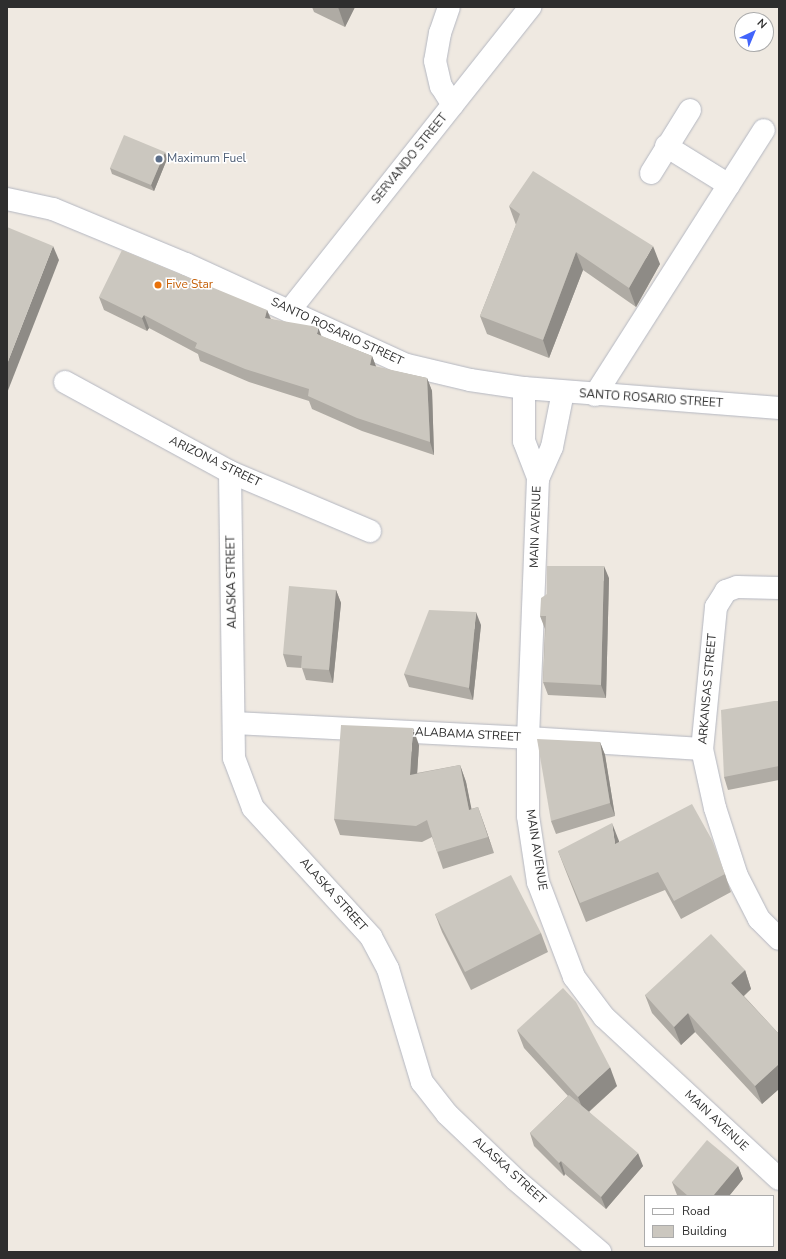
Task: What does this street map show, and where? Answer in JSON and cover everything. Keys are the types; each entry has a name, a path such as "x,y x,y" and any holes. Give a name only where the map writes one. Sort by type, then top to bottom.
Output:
{"street":[{"path":"449,7 440,33 435,61 441,86 453,105"},
{"name":"SERVANDO STREET","path":"290,310 530,7"},
{"path":"651,173 666,146 690,110"},
{"path":"595,395 764,130"},
{"path":"666,146 729,185"},
{"name":"SANTO ROSARIO STREET","path":"7,199 53,209 76,218 290,310 335,334 407,365 470,380 524,388 595,395 779,408"},
{"name":"ARIZONA STREET","path":"65,382 230,472 370,531"},
{"name":"MAIN AVENUE","path":"524,388 524,441 538,478"},
{"name":"MAIN AVENUE","path":"563,392 552,447 538,478 528,738 528,816 538,882 574,977 604,1017 779,1179"},
{"name":"ALASKA STREET","path":"230,472 234,758 253,808 371,937 388,969 422,1082 447,1114 516,1180 600,1252"},
{"name":"ARKANSAS STREET","path":"779,588 747,586 726,591 716,608 702,749 715,808 737,876 759,919 779,939"},
{"name":"ALABAMA STREET","path":"234,723 528,738 702,749"}],"building":[{"path":"124,135 165,152 151,185 110,168"},
{"path":"533,171 653,246 629,288 576,252 543,340 480,316 520,214 509,206"},
{"path":"7,227 53,246 7,364"},
{"path":"122,250 267,310 265,318 318,327 317,334 372,356 370,365 427,378 430,442 357,418 308,396 309,389 245,369 195,348 197,343 144,315 142,318 99,297"},
{"path":"547,566 604,566 601,685 543,682 546,616 540,616 541,598 547,594"},
{"path":"289,586 336,590 329,670 301,668 302,656 283,654"},
{"path":"429,610 476,612 469,688 404,674"},
{"path":"779,701 779,766 724,777 721,710"},
{"path":"341,725 413,728 410,775 460,765 469,810 478,807 488,837 437,852 427,820 416,826 334,819"},
{"path":"537,739 600,742 610,803 551,821"},
{"path":"692,804 712,840 725,874 674,901 658,872 580,903 558,851 612,823 615,844"},
{"path":"511,875 541,933 465,972 435,914"},
{"path":"711,934 745,970 731,983 779,1034 779,1064 755,1086 688,1013 674,1027 645,995"},
{"path":"563,988 576,1002 610,1067 578,1097 517,1030"},
{"path":"569,1095 638,1153 601,1197 561,1161 559,1163 530,1133"},
{"path":"707,1140 738,1166 714,1195 687,1195 672,1182"}],"place":[{"name":"Maximum Fuel","path":"159,159"},
{"name":"Five Star","path":"158,285"}]}
